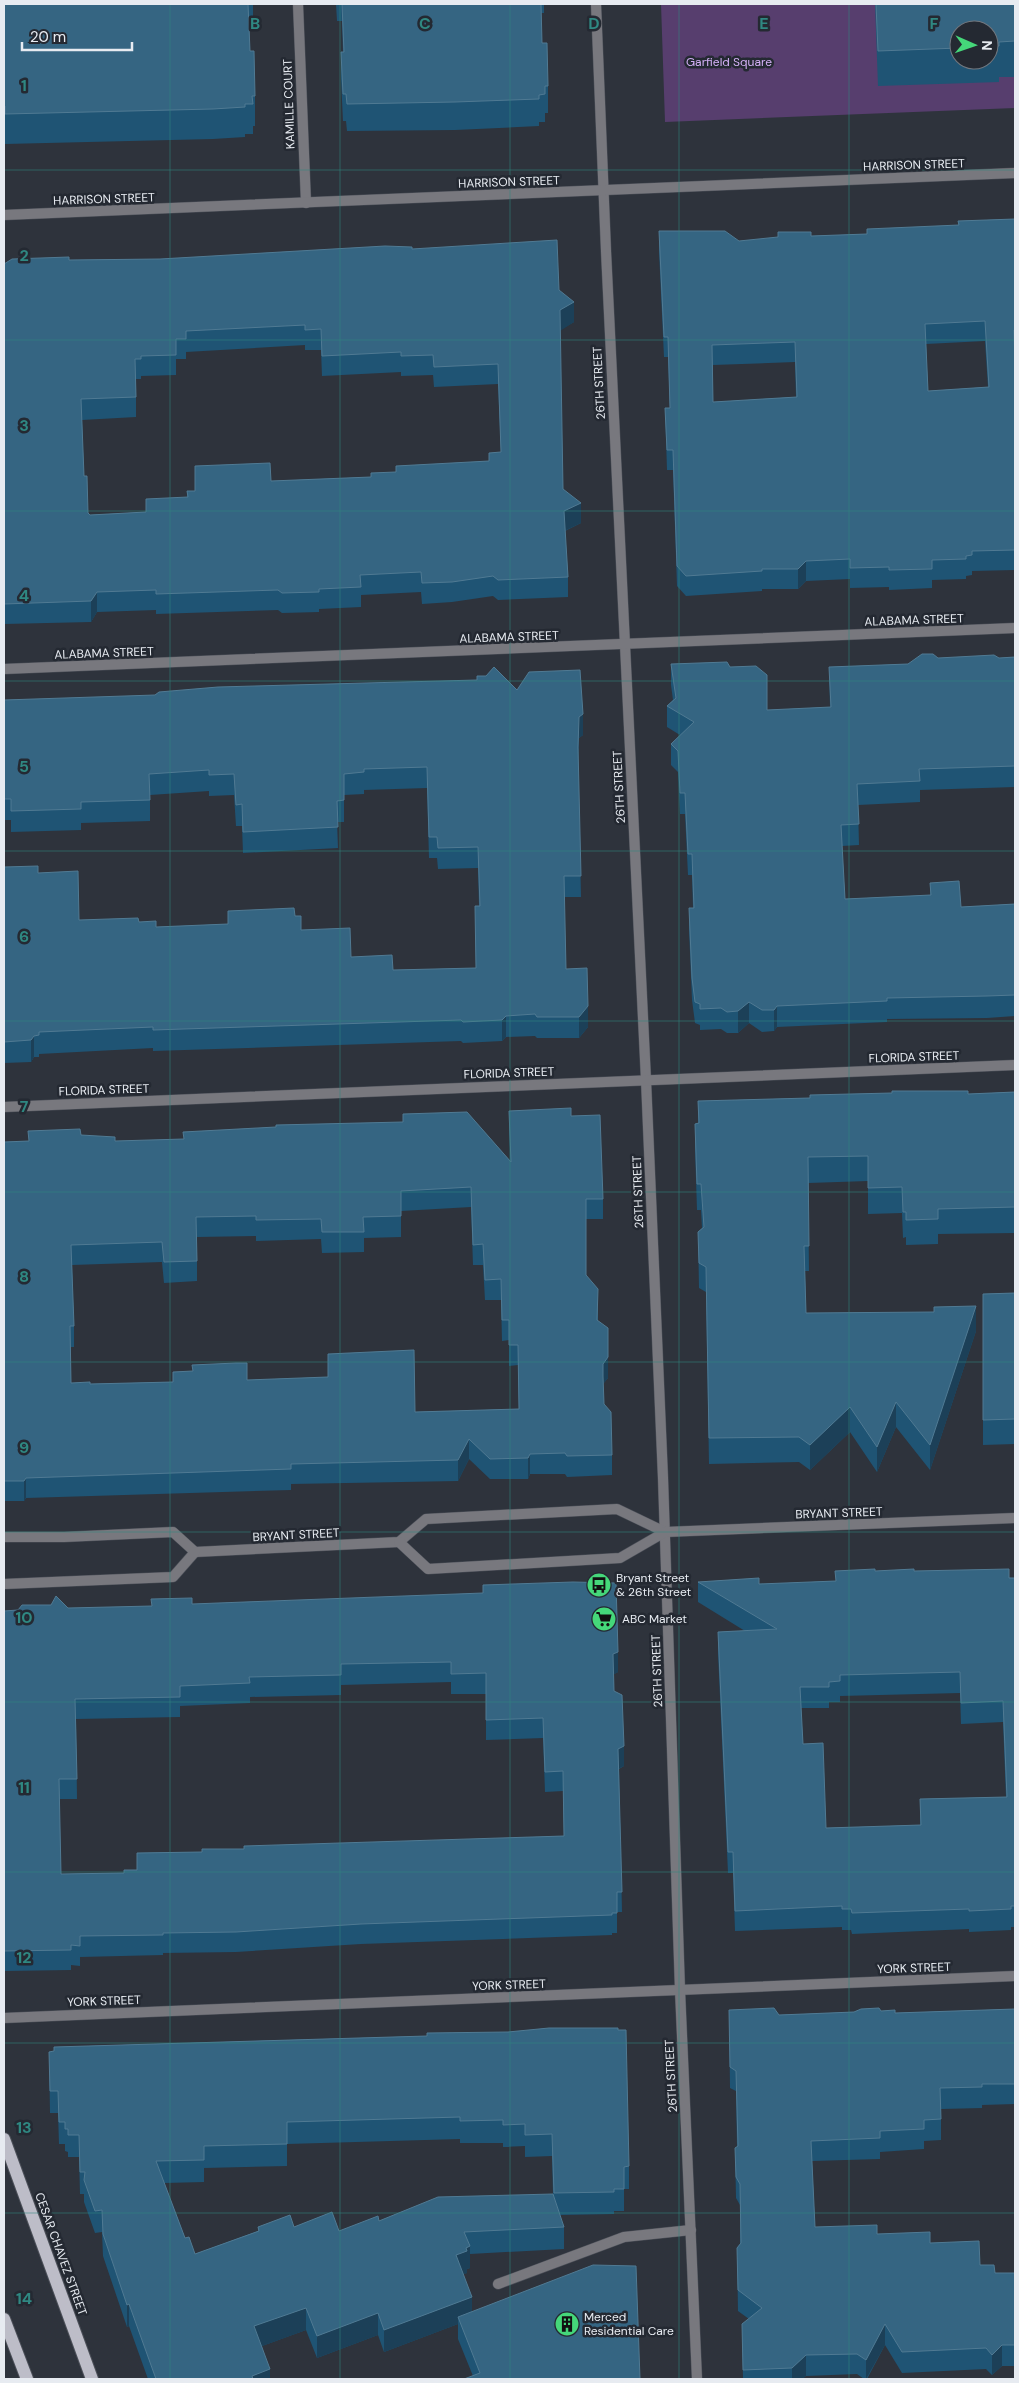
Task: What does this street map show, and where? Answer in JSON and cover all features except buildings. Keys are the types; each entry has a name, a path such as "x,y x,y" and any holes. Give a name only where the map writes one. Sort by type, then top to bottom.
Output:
{"main road":[{"name":"CESAR CHAVEZ STREET","path":"4,2139 92,2379"},
{"path":"4,2319 27,2379"}],"street":[{"name":"KAMILLE COURT","path":"298,4 306,202"},
{"name":"26TH STREET","path":"596,4 624,645 646,1080 665,1532 680,1990 697,2379"},
{"name":"HARRISON STREET","path":"4,215 1015,173"},
{"name":"ALABAMA STREET","path":"4,669 1015,628"},
{"name":"FLORIDA STREET","path":"4,1107 1015,1065"},
{"name":"BRYANT STREET","path":"195,1552 399,1542 426,1519 617,1509 665,1532"},
{"name":"BRYANT STREET","path":"399,1542 428,1569 620,1558 665,1532 1015,1518"},
{"path":"4,1537 64,1537 173,1532 195,1552 174,1577 4,1584"},
{"name":"YORK STREET","path":"4,2018 1015,1976"},
{"path":"498,2284 624,2237 691,2230"}],"green space":[{"name":"Garfield Square","path":"661,4 1015,4 1015,108 665,122"}],"place":[{"name":"Bryant Street & 26th Street","path":"599,1585"},
{"name":"ABC Market","path":"604,1619"},
{"name":"Merced Residential Care","path":"567,2324"}]}
